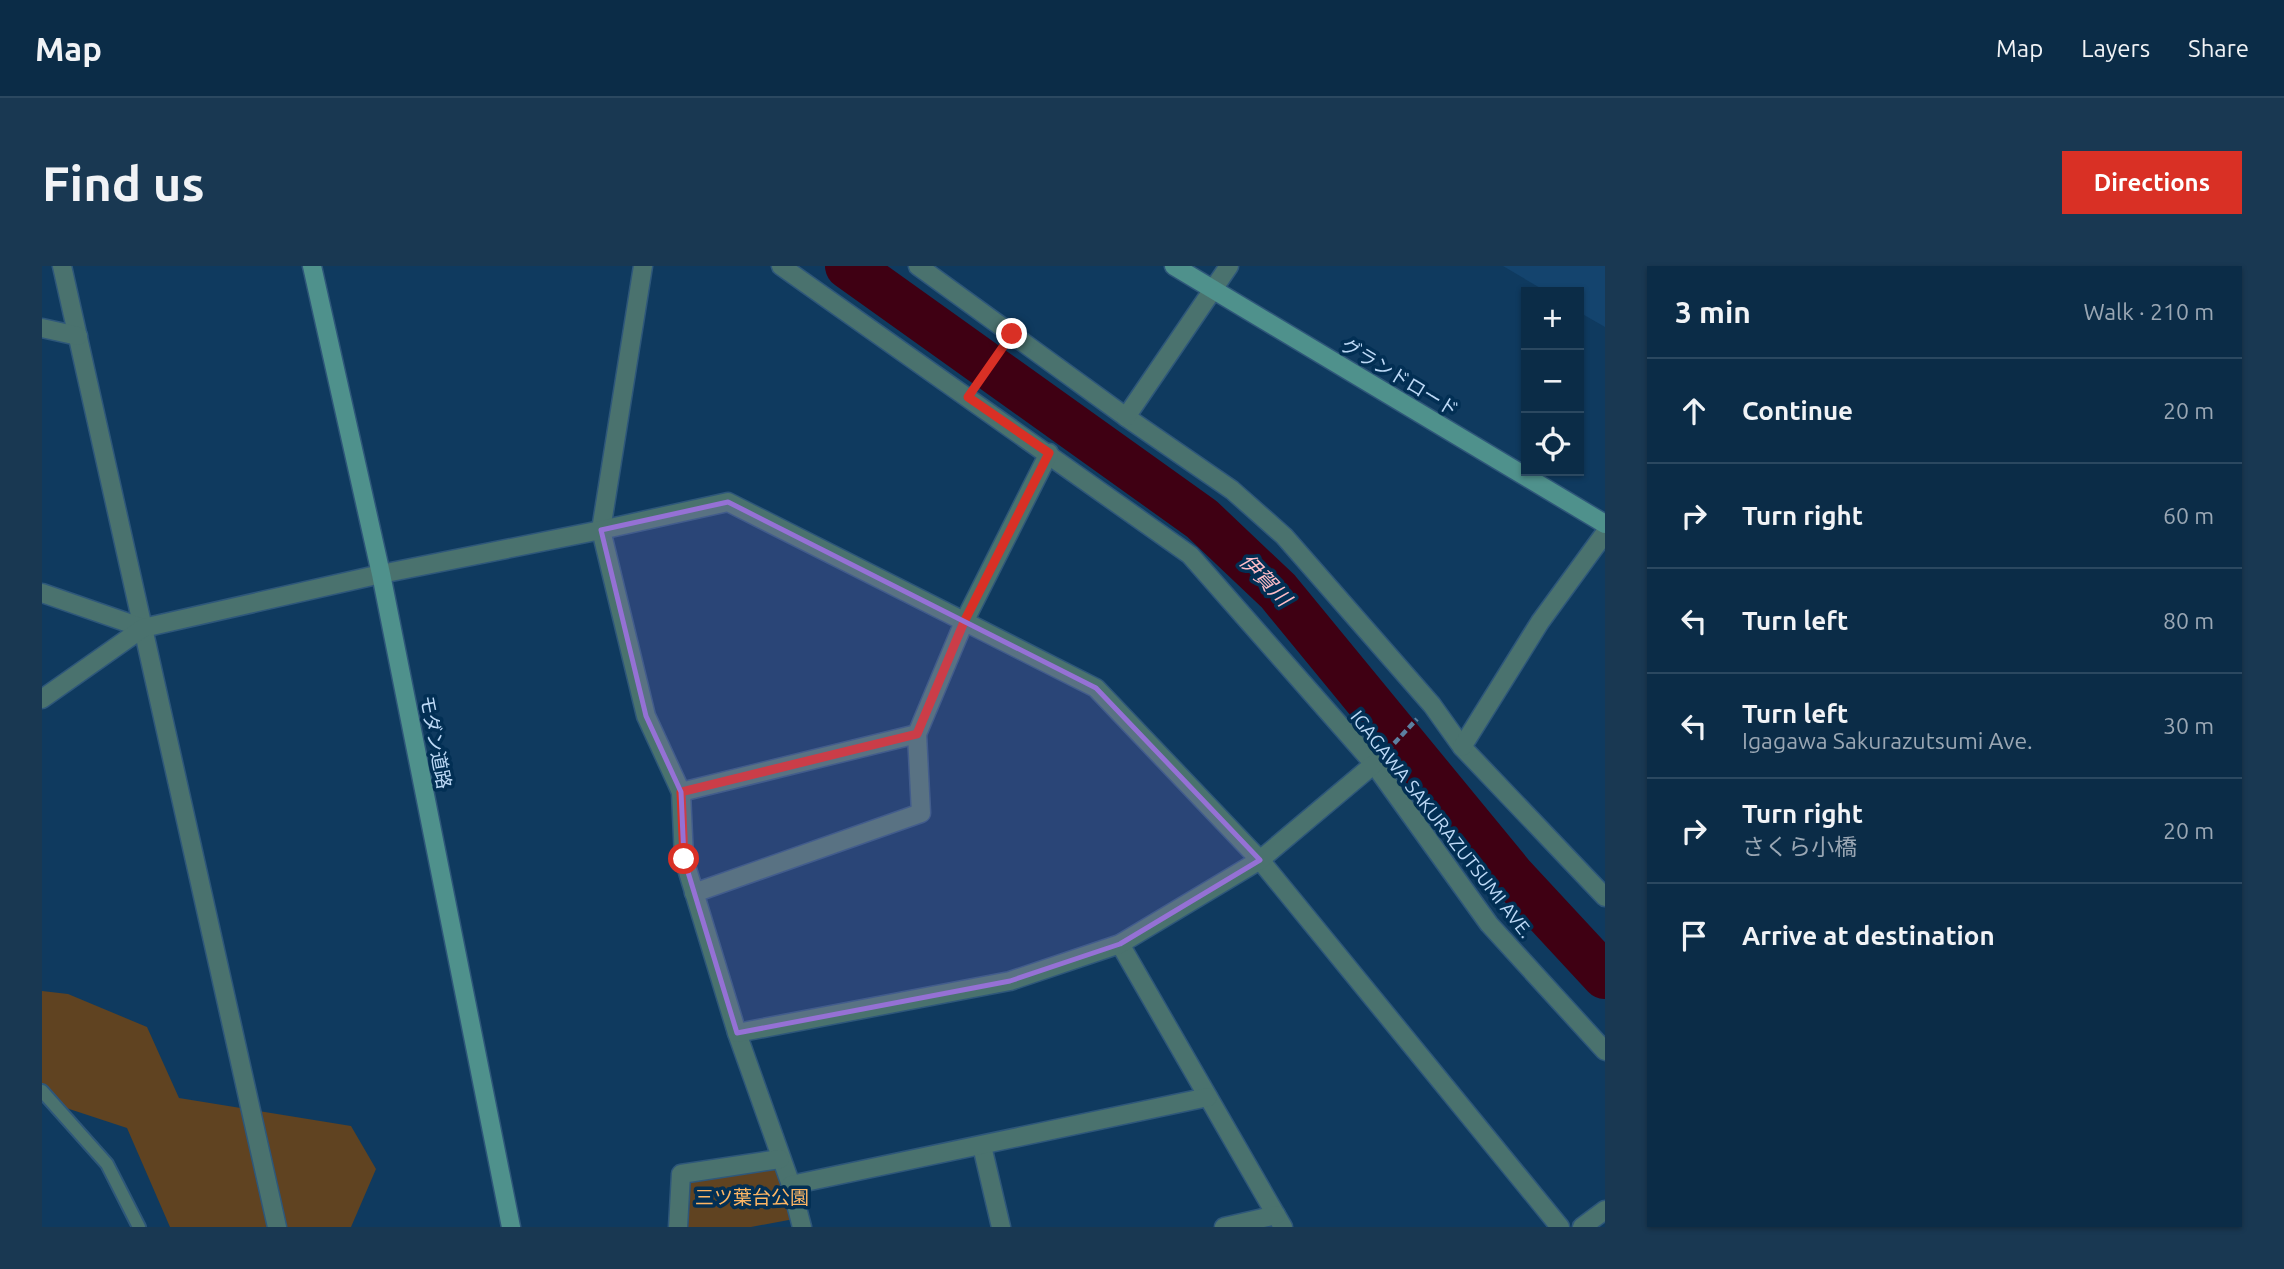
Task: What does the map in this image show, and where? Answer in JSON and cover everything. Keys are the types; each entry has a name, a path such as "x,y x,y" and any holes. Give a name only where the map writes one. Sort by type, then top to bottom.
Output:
{"street":[{"path":"62,266 277,1227"},
{"name":"モダン道路","path":"312,266 381,574 511,1227"},
{"path":"643,266 601,530 646,716 681,792 684,859 737,1033 791,1185 802,1227"},
{"name":"IGAGAWA SAKURAZUTSUMI AVE.","path":"781,266 1190,555 1374,764 1489,924 1605,1051"},
{"path":"918,266 1126,417 1232,490 1284,536 1432,705 1462,747 1605,897"},
{"name":"グランドロード","path":"1174,266 1605,524"},
{"path":"1126,417 1229,266"},
{"path":"42,328 78,336"},
{"path":"694,893 921,813 917,734 964,622 1049,453"},
{"path":"42,699 143,628 381,574 728,502 1096,688 1261,860 1560,1227"},
{"path":"1462,747 1539,622 1605,533"},
{"path":"42,593 143,628"},
{"path":"681,792 917,734"},
{"path":"737,1033 1010,981 1120,944 1261,860 1374,764"},
{"path":"1120,944 1279,1221 1224,1227"},
{"path":"791,1185 1208,1097"},
{"path":"982,1146 1001,1227"},
{"path":"678,1227 681,1174 780,1159"},
{"path":"1582,1227 1605,1210"}],"lane":[{"path":"42,1091 107,1164 139,1227"}],"path":[{"path":"968,397 1012,334"},
{"path":"1374,764 1432,705"}],"highlighted area":[{"path":"728,502 1096,688 1260,860 1120,944 1010,981 737,1033 684,859 681,792 646,716 601,530"}],"shaded area":[{"path":"1503,266 1605,266 1605,327 1584,315 1584,287 1539,287"}],"green space":[{"path":"42,991 68,994 147,1027 179,1098 351,1126 376,1169 351,1227 170,1227 127,1128 42,1100"},
{"name":"三ツ葉台公園","path":"776,1165 794,1219 751,1227 688,1227 691,1178"}],"waterway":[{"name":"伊賀川","path":"848,266 1202,519 1278,591 1513,877 1605,976"}],"route":[{"path":"684,859 681,792 917,734 964,622 1049,453 968,397 1012,334"}]}
